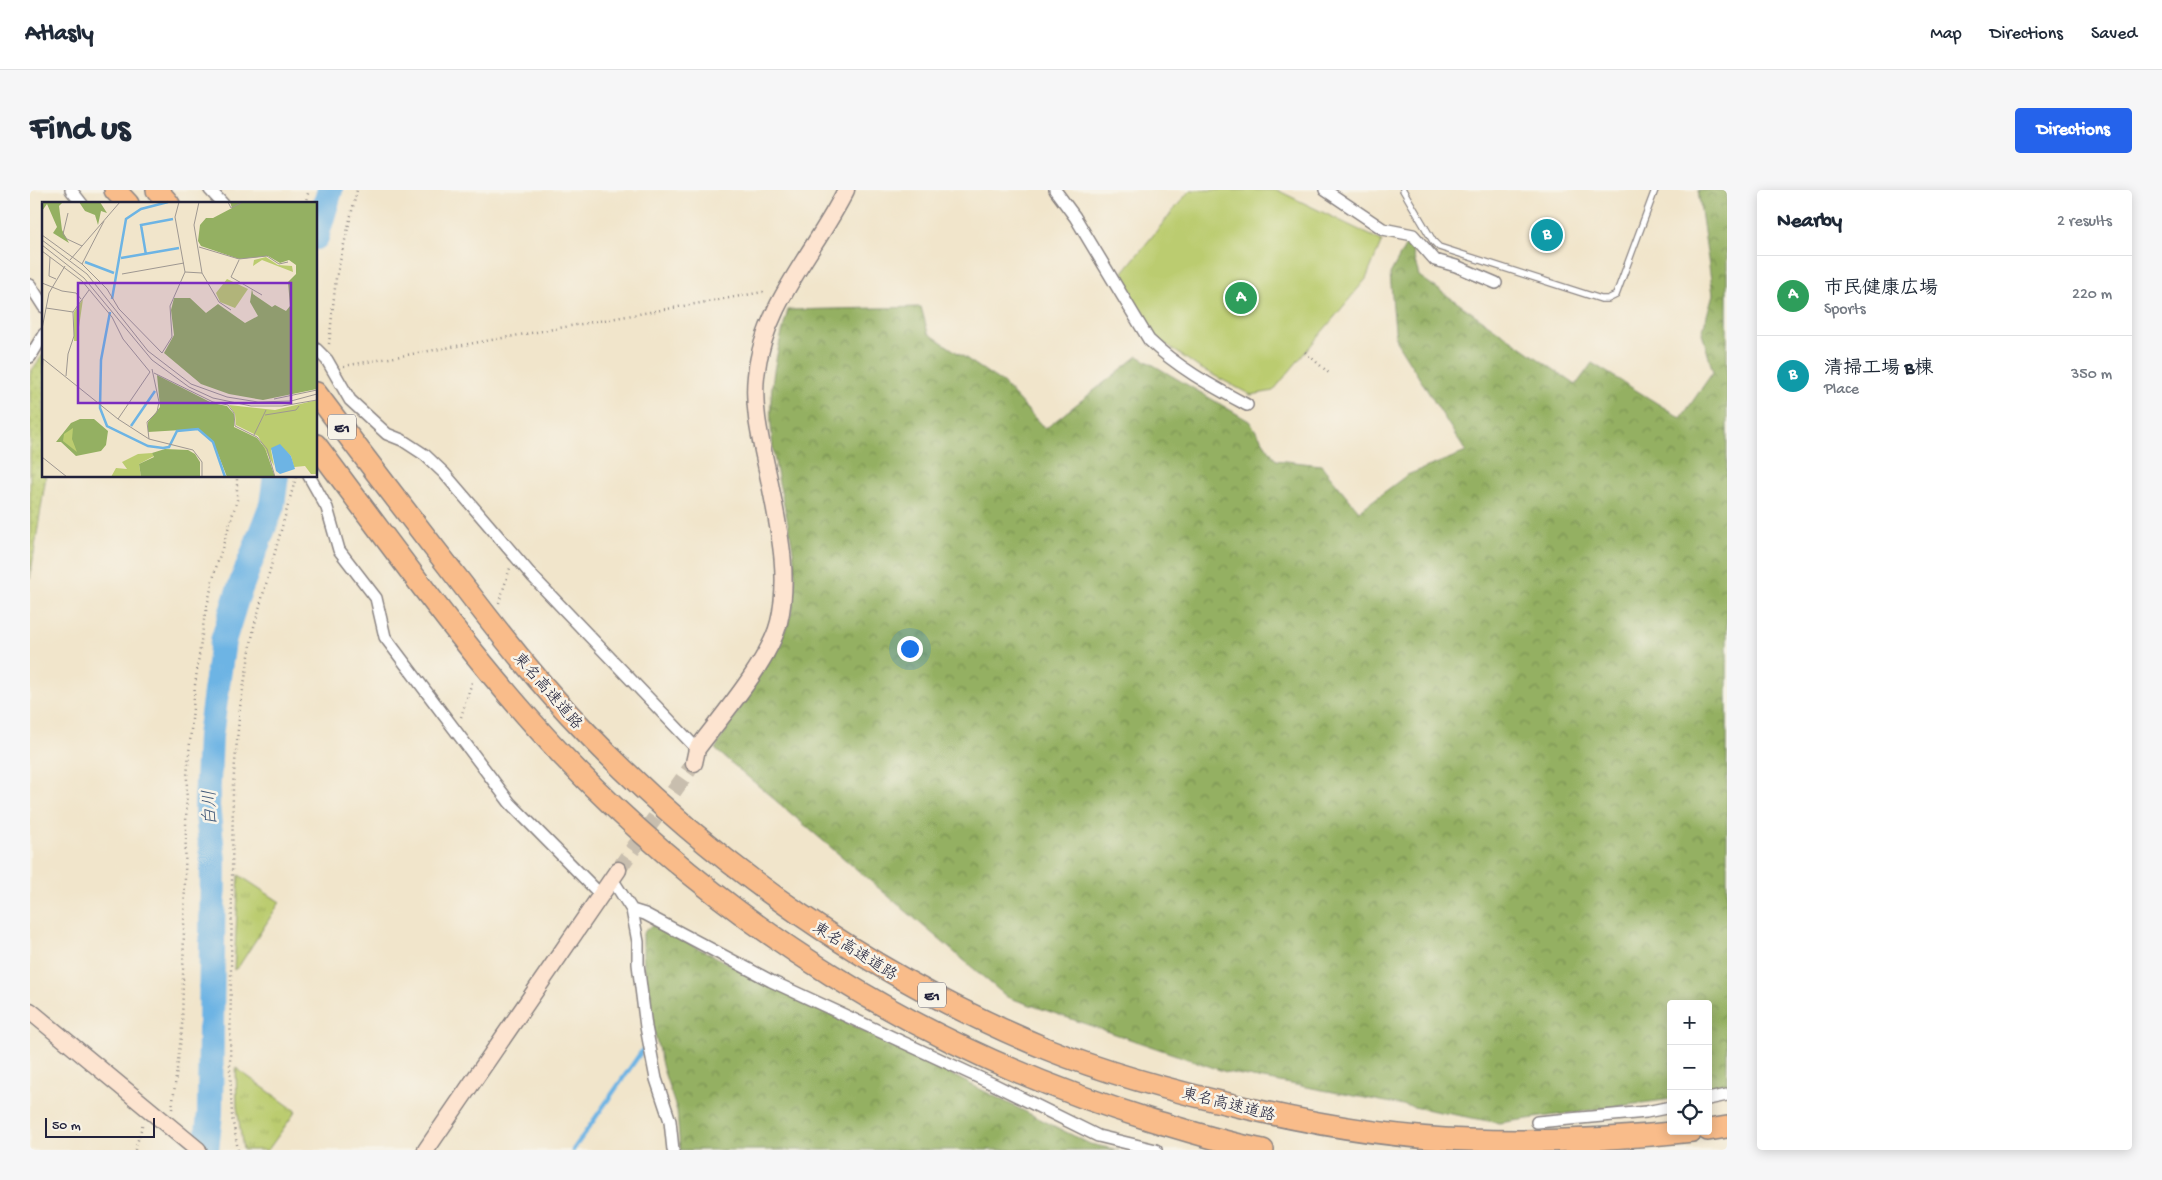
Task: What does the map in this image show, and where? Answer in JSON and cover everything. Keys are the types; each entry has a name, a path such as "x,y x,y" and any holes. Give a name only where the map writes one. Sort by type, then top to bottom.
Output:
{"highway":[{"path":"115,190 126,202"},
{"path":"157,190 167,202"},
{"name":"東名高速道路","path":"318,395 529,669 585,731 681,822 752,880 852,949 924,992 1051,1051 1210,1100 1295,1119 1381,1132 1464,1140 1542,1141 1599,1139 1667,1133"},
{"name":"東名高速道路","path":"318,448 457,631 562,754 614,806 662,849 724,900 786,947 910,1022 974,1053 1105,1106 1262,1150"},
{"path":"1712,1129 1727,1127"}],"street":[{"path":"71,190 80,202"},
{"path":"210,190 221,202"},
{"path":"318,351 329,364 350,400 387,434 402,440 418,450 444,473 533,577 696,756 755,671 779,624 784,589 783,550 757,419 756,375 768,326 781,298 834,214 846,190"},
{"path":"1055,190 1075,217 1149,340 1189,373 1247,406"},
{"path":"1325,190 1383,229 1413,235 1435,260 1456,266 1496,283"},
{"path":"30,285 42,304"},
{"path":"30,357 42,337"},
{"path":"309,478 327,508 339,550 376,598 385,637 510,803 600,895"},
{"path":"426,1150 615,874 632,910 638,942 638,964 646,1026 656,1079 670,1121 672,1150"},
{"path":"632,910 645,914 771,981 994,1084 1098,1136 1156,1150"},
{"path":"30,1011 195,1148"},
{"path":"1712,1098 1727,1095"},
{"path":"1537,1122 1646,1112 1667,1108"}],"lane":[{"path":"1403,190 1439,247 1601,299 1608,299 1616,295 1656,190"}],"path":[{"path":"357,190 336,278 329,364 763,292 781,298"},
{"path":"1305,352 1330,374"},
{"path":"169,1127 176,1087 182,1029 187,776 194,684 204,620 215,570 237,500 237,478"},
{"path":"238,1150 230,1102 235,764 240,707 254,627 295,478"},
{"path":"498,605 514,555"},
{"path":"456,731 474,675"},
{"path":"135,1150 147,1109"}],"green space":[{"path":"1190,190 1277,190 1382,241 1366,279 1273,391 1251,395 1198,367 1160,340 1140,318 1123,272"},
{"path":"1698,190 1727,190 1727,1089 1712,1092 1712,1000 1667,1000 1667,1100 1499,1123 1226,1072 1007,997 715,749 779,642 788,624 793,606 795,570 793,553 776,467 771,425 774,369 788,310 921,307 928,333 1003,383 1045,429 1138,356 1249,421 1276,460 1321,465 1359,511 1407,475 1466,452 1396,341 1390,274 1409,239 1419,276 1576,385 1592,363 1681,418 1713,372 1702,333 1713,294"},
{"path":"42,356 42,478 46,478 30,579 30,373"},
{"path":"239,875 280,902 239,966 234,970"},
{"path":"652,925 1090,1144 1119,1150 680,1150 677,1111 663,1069 650,1013 643,955 643,933"},
{"path":"236,1068 296,1111 268,1150 243,1150 237,1106"}],"waterway":[{"name":"白川","path":"318,230 330,190"},
{"name":"白川","path":"206,1150 210,1113 213,861 207,806 210,736 223,641 237,596 272,505 276,478"},
{"path":"573,1150 644,1048"}],"tunnel":[{"path":"618,870 694,763"}],"place":[{"name":"清掃工場 B棟","path":"1547,235"},
{"name":"市民健康広場","path":"1241,298"}]}
